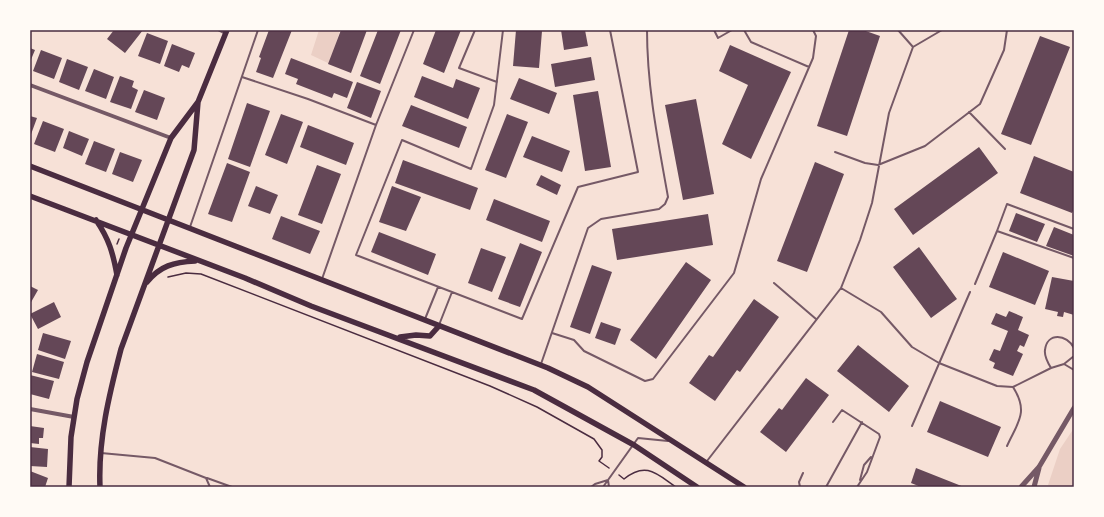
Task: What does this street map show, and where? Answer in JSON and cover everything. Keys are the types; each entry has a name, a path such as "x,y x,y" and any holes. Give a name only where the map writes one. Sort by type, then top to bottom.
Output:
{"main road":[{"path":"69,487 71,437 74,417 87,362 131,234 171,138 198,102 227,31"},
{"path":"100,487 104,417 112,383 121,349 194,150 198,102"},
{"path":"30,166 167,221 541,365 588,387 744,487"},
{"path":"30,196 245,278 311,306 534,390 634,445 697,487"},
{"path":"96,220 111,246 117,276"},
{"path":"144,286 155,272 168,264 197,260"},
{"path":"398,338 416,335 430,336 439,326"}],"street":[{"path":"220,30 227,31"},
{"path":"30,85 171,138"},
{"path":"1021,487 1039,467 1074,408"},
{"path":"30,409 74,417"},
{"path":"1034,487 1039,467"}],"lane":[{"path":"190,229 258,30"},
{"path":"321,280 376,126 414,30"},
{"path":"475,30 459,68 498,82"},
{"path":"503,30 498,82 494,105 471,169 402,140 356,255 522,319 578,187 638,172 610,30"},
{"path":"541,365 588,228 601,219 659,209 665,204 668,197 650,89 647,64 647,30"},
{"path":"714,30 718,38 732,30"},
{"path":"744,30 751,42 809,67"},
{"path":"552,332 574,340 584,351 645,381 653,379 734,273 761,179 813,58 816,36 813,30"},
{"path":"898,30 913,46"},
{"path":"706,462 841,288 860,240 872,203 889,113 913,46 942,30"},
{"path":"835,152 865,164 878,165 925,146 980,104 1004,50 1007,30"},
{"path":"242,77 308,99 376,126"},
{"path":"969,112 1005,149"},
{"path":"975,284 1008,204 1074,229"},
{"path":"997,231 1074,258"},
{"path":"774,283 816,319"},
{"path":"425,321 438,287"},
{"path":"841,288 881,312 912,347 939,363 997,386 1013,387 1051,368 1064,364 1074,356 1074,349 1071,342 1065,338 1058,337 1052,339 1047,344 1045,351 1051,368"},
{"path":"439,326 452,292"},
{"path":"912,426 970,292"},
{"path":"1064,364 1074,370"},
{"path":"1007,446 1021,414 1021,400 1013,387"},
{"path":"833,422 842,410 879,434 880,437 871,457 867,472 857,487"},
{"path":"826,487 862,422"},
{"path":"603,487 638,438 674,441"},
{"path":"101,453 155,458 232,487"},
{"path":"860,481 864,465 871,457"},
{"path":"800,487 799,482 804,473"},
{"path":"206,478 210,487"},
{"path":"591,487 595,484 608,480"},
{"path":"608,480 609,487"}],"path":[{"path":"117,244 119,239"},
{"path":"168,277 186,273 201,274 490,386 537,407 594,439 602,450 602,456 599,461"},
{"path":"624,479 640,469 649,470 676,487"}],"shaded area":[{"path":"319,30 340,30 330,64 311,55"},
{"path":"1074,428 1074,487 1053,487 1048,485 1060,449"}],"building":[{"path":"114,30 143,30 125,53 107,39"},
{"path":"269,30 292,30 273,78 256,72 261,58 259,57"},
{"path":"341,30 367,30 351,73 328,64"},
{"path":"378,30 401,30 380,84 360,76"},
{"path":"436,30 461,30 444,73 423,64"},
{"path":"516,30 542,31 539,68 513,66"},
{"path":"561,30 585,30 588,46 564,50"},
{"path":"849,30 863,30 880,36 847,136 817,126"},
{"path":"147,33 168,41 160,64 138,56"},
{"path":"1040,36 1070,47 1031,145 1001,134"},
{"path":"172,44 195,53 189,68 182,65 179,72 164,66"},
{"path":"730,45 791,72 751,159 722,144 748,85 719,71"},
{"path":"30,48 35,50 30,62"},
{"path":"41,50 62,58 54,79 33,71"},
{"path":"591,57 595,80 555,87 551,64"},
{"path":"291,58 353,82 347,98 334,93 332,98 296,84 298,79 285,74"},
{"path":"67,59 88,67 79,90 59,82"},
{"path":"94,69 114,77 106,99 85,91"},
{"path":"120,76 134,81 132,87 138,90 131,109 110,102"},
{"path":"422,76 453,88 456,79 480,88 468,119 414,97"},
{"path":"519,78 557,93 549,114 510,99"},
{"path":"357,82 381,91 371,118 347,108"},
{"path":"144,90 165,98 157,120 135,112"},
{"path":"598,91 611,167 585,171 573,95"},
{"path":"696,99 714,194 683,200 665,105"},
{"path":"247,103 270,111 250,167 228,159"},
{"path":"411,105 467,127 459,148 402,126"},
{"path":"281,114 303,122 287,164 265,155"},
{"path":"507,114 528,122 506,178 485,170"},
{"path":"30,116 37,118 30,137"},
{"path":"43,121 64,129 55,152 34,144"},
{"path":"308,125 354,143 346,165 300,147"},
{"path":"69,131 89,139 82,156 63,148"},
{"path":"532,136 570,151 562,172 523,157"},
{"path":"94,141 115,149 106,172 85,164"},
{"path":"979,147 998,173 913,235 894,209"},
{"path":"120,152 142,160 133,182 112,174"},
{"path":"1034,156 1074,172 1074,209 1072,213 1020,193"},
{"path":"403,160 478,188 470,210 395,183"},
{"path":"815,162 844,174 807,272 777,261"},
{"path":"227,163 250,172 232,222 208,214"},
{"path":"317,165 341,174 322,224 298,215"},
{"path":"541,175 561,185 557,195 536,185"},
{"path":"256,186 278,195 270,214 248,206"},
{"path":"392,186 421,197 406,231 379,222"},
{"path":"494,199 550,221 542,242 486,220"},
{"path":"1016,213 1045,224 1037,242 1009,231"},
{"path":"708,214 713,245 617,260 612,229"},
{"path":"281,216 320,231 310,254 272,239"},
{"path":"1054,227 1074,235 1074,256 1046,246"},
{"path":"379,232 436,254 428,275 371,252"},
{"path":"520,243 542,252 520,307 498,299"},
{"path":"919,247 957,299 931,318 893,267"},
{"path":"481,248 506,257 492,292 468,283"},
{"path":"1003,252 1049,271 1035,305 989,287"},
{"path":"686,262 711,280 656,359 630,340"},
{"path":"592,265 612,272 590,334 570,327"},
{"path":"1052,277 1074,281 1074,315 1064,312 1063,317 1057,316 1058,312 1045,309"},
{"path":"30,286 38,290 30,304"},
{"path":"754,299 779,317 740,372 737,370 715,401 689,383 709,355 713,357"},
{"path":"54,302 61,317 38,329 30,314"},
{"path":"1009,311 1023,317 1018,330 1029,335 1024,347 1020,345 1017,351 1023,354 1013,376 993,368 995,363 989,360 994,349 1000,351 1008,331 991,324 996,313 1006,317"},
{"path":"601,322 621,329 615,345 595,338"},
{"path":"43,333 71,341 65,359 38,350"},
{"path":"858,345 909,386 889,412 837,371"},
{"path":"37,354 64,362 59,379 32,372"},
{"path":"30,375 54,381 49,399 30,394"},
{"path":"806,378 829,395 786,452 760,432 779,408 782,410"},
{"path":"940,401 1001,427 988,457 927,432"},
{"path":"30,426 44,428 43,438 39,438 39,444 30,443"},
{"path":"30,447 48,449 47,467 30,466"},
{"path":"916,468 964,487 921,487 911,483"},
{"path":"30,471 48,478 45,487 30,487"}]}
